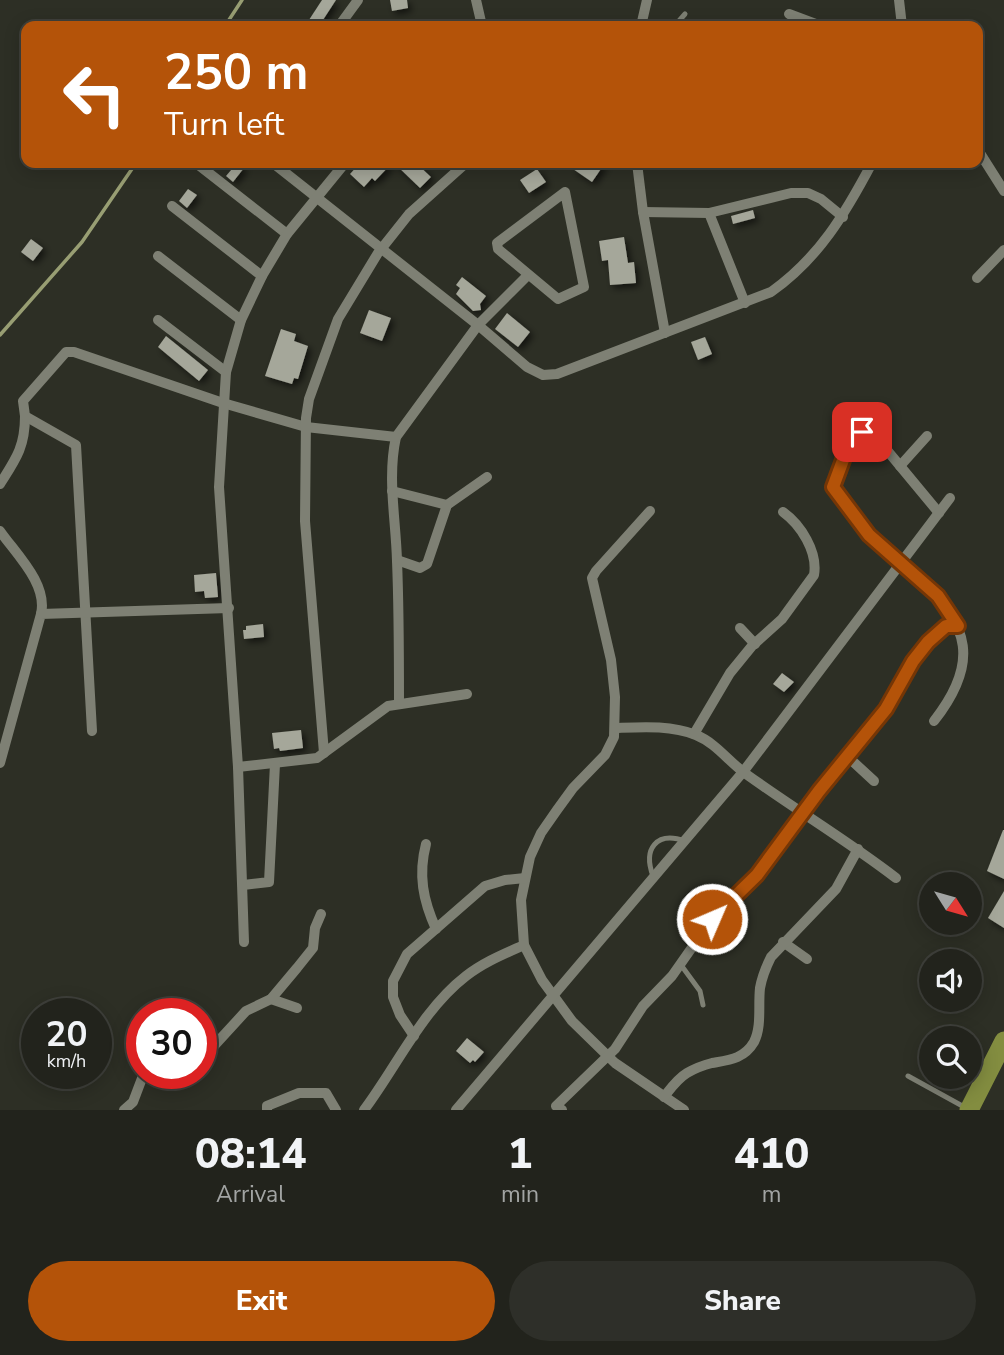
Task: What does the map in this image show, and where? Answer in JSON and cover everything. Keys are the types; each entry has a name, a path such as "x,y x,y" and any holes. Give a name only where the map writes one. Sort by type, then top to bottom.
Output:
{"highway":[{"path":"969,1110 998,1066 1004,1041"}],"street":[{"path":"343,21 358,0"},
{"path":"476,0 481,21"},
{"path":"643,21 648,0"},
{"path":"899,0 901,21"},
{"path":"789,14 808,21"},
{"path":"983,158 1004,191"},
{"path":"202,168 287,234"},
{"path":"279,168 527,366 543,375 557,374 771,292 796,275 843,217 869,168"},
{"path":"244,942 238,767 219,487 226,372 241,320 262,276 287,234 341,168"},
{"path":"324,753 305,521 309,399 338,319 382,249 409,214 460,168"},
{"path":"639,168 643,212 665,333"},
{"path":"565,192 584,288 558,299 528,275 498,249 497,243 565,192"},
{"path":"643,212 709,213 791,193 807,193 821,199 843,217"},
{"path":"172,206 262,276"},
{"path":"709,213 745,303"},
{"path":"977,278 1004,250"},
{"path":"158,256 241,320"},
{"path":"399,703 397,560 392,491 393,449 396,437 478,325 528,275"},
{"path":"158,320 226,372"},
{"path":"0,484 20,453 25,431 23,401 66,352 74,352 223,404 306,427 396,437"},
{"path":"24,416 76,445 92,731"},
{"path":"934,721 949,701 960,678 963,639 958,626 938,596 869,535 833,487 852,436 862,432 881,443 939,513"},
{"path":"901,466 928,436"},
{"path":"397,560 420,568 427,564 447,505 487,477"},
{"path":"392,491 447,505"},
{"path":"456,1110 743,772 950,498"},
{"path":"650,510 592,578 611,660 616,728 614,737 605,755 573,788 541,833 530,857 521,900 524,945 553,997 572,1021 615,1063 684,1110"},
{"path":"694,734 730,673 755,644 782,619 814,575 815,569 806,540 793,519 783,512"},
{"path":"0,531 40,587 43,606 0,763"},
{"path":"41,614 229,608"},
{"path":"557,1109 615,1049 643,1006 681,965 712,919 757,875 886,709 905,673 920,652 946,626 958,626"},
{"path":"740,628 755,644"},
{"path":"238,767 317,758 388,706 467,694"},
{"path":"616,728 667,728 694,734 720,750 743,772 858,849 896,878"},
{"path":"848,757 874,781"},
{"path":"243,885 269,882 275,764"},
{"path":"426,844 421,863 421,883 426,907 436,929"},
{"path":"664,1097 677,1080 687,1073 714,1062 737,1059 754,1042 758,1030 760,989 765,970 783,942 812,916 836,889 858,849"},
{"path":"414,1036 400,1015 393,997 393,981 407,954 485,886 524,878"},
{"path":"217,1042 246,1010 271,999 313,948 315,928 321,914"},
{"path":"783,942 807,959"},
{"path":"364,1110 439,1000 466,975 484,963 524,945"},
{"path":"271,999 297,1008"},
{"path":"124,1110 133,1102 138,1089"},
{"path":"267,1110 267,1106 299,1093 326,1093 336,1110"}],"lane":[{"path":"679,21 685,14"},
{"path":"654,878 649,865 651,850 655,844 662,838 672,836 685,841"},
{"path":"681,965 700,991 703,1005"},
{"path":"908,1076 969,1110"}],"building":[{"path":"322,0 336,0 322,21 308,21"},
{"path":"390,0 407,0 408,8 392,11"},
{"path":"233,168 244,168 233,182 226,176"},
{"path":"355,168 387,168 375,181 372,178 364,187 350,174"},
{"path":"399,168 421,168 431,177 420,188"},
{"path":"574,168 602,168 592,182"},
{"path":"537,169 546,182 529,193 520,180"},
{"path":"188,189 197,195 187,208 179,201"},
{"path":"753,210 755,218 733,224 731,216"},
{"path":"624,237 628,263 634,262 636,283 610,285 608,260 602,261 599,241"},
{"path":"31,239 43,248 33,261 21,252"},
{"path":"462,277 486,296 480,304 481,310 473,311 456,294 460,288 456,285"},
{"path":"369,310 391,318 382,341 360,333"},
{"path":"507,313 530,332 518,347 495,329"},
{"path":"281,329 296,334 294,341 308,346 298,379 294,378 292,384 265,376"},
{"path":"166,336 208,370 199,381 158,347"},
{"path":"705,337 712,354 698,360 691,342"},
{"path":"216,573 218,597 205,598 204,591 195,592 194,575"},
{"path":"263,624 264,637 244,639 243,630 246,630 246,626"},
{"path":"782,673 794,682 784,692 773,684"},
{"path":"301,730 303,748 280,751 279,748 274,749 272,733"},
{"path":"1004,830 1004,879 987,871"},
{"path":"1004,891 1004,928 988,918"},
{"path":"467,1038 484,1052 475,1062 473,1060 470,1063 456,1051"}],"waterway":[{"path":"228,21 242,0"},
{"path":"0,335 82,242 133,168"}],"route":[{"path":"712,919 757,875 819,791 858,746 886,709 905,673 920,652 946,626 958,626 938,596 869,535 833,487 852,436 862,432"}]}
